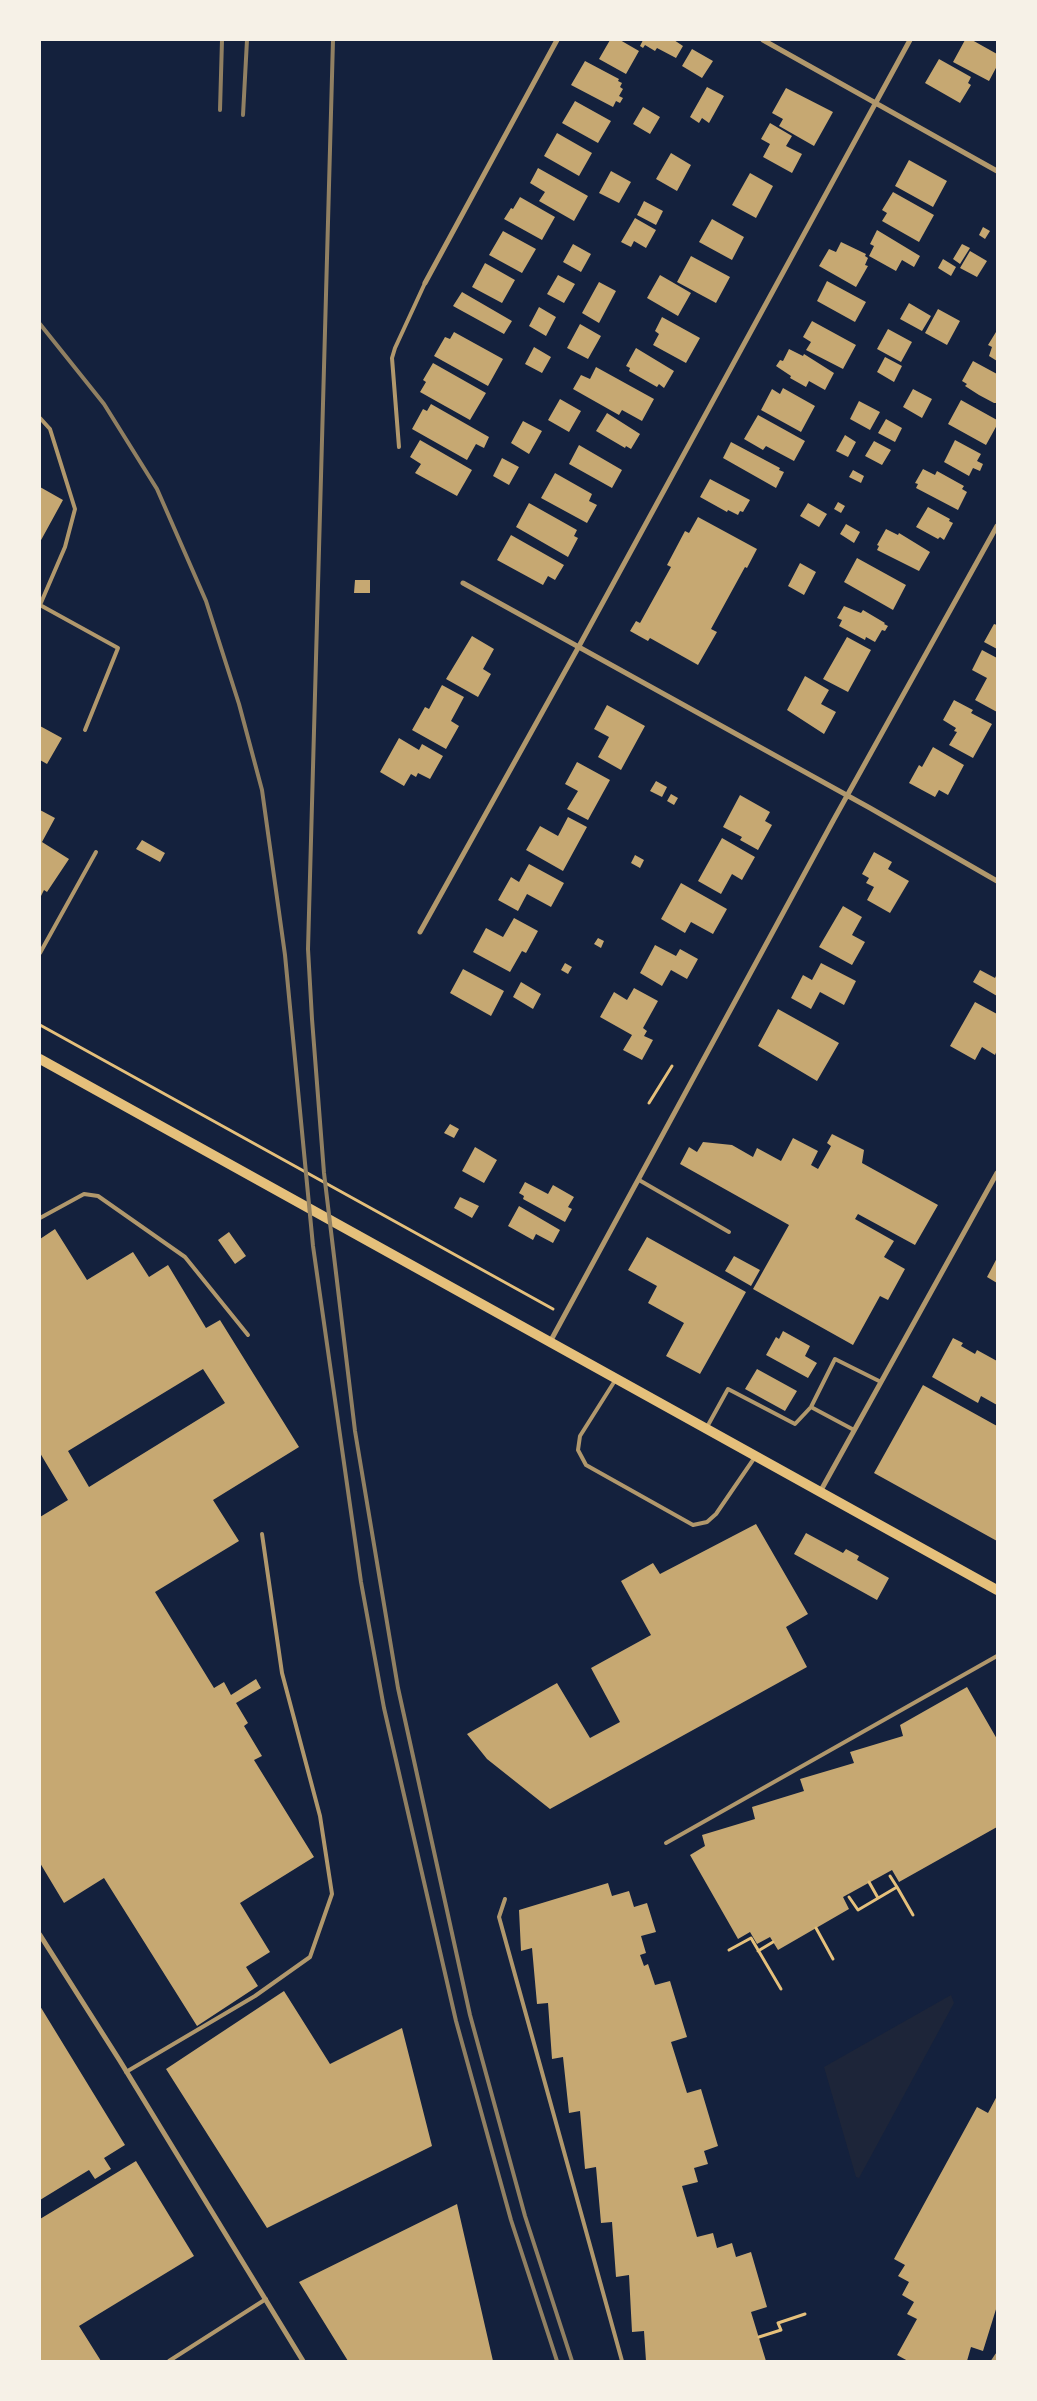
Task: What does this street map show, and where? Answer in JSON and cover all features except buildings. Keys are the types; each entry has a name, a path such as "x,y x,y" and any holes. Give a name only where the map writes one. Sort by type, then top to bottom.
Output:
{"main road":[{"path":"40,1059 997,1590"}],"street":[{"path":"425,283 557,40"},
{"path":"763,40 997,171"},
{"path":"420,932 578,648 910,40"},
{"path":"550,1342 997,526"},
{"path":"463,584 997,881"},
{"path":"820,1492 997,1173"},
{"path":"40,1935 303,2361"}],"lane":[{"path":"399,447 392,358 394,348 425,283"},
{"path":"40,418 50,429 76,509 65,547 40,605 118,648 85,730"},
{"path":"40,953 96,852"},
{"path":"639,1180 729,1232"},
{"path":"40,1218 84,1194 98,1196 185,1257 248,1335"},
{"path":"706,1429 728,1389 795,1424 811,1406 835,1358 881,1382"},
{"path":"616,1380 580,1436 578,1450 586,1465 693,1525 707,1522 716,1514 755,1456"},
{"path":"811,1406 854,1430"},
{"path":"126,2072 255,1996 310,1957 332,1894 320,1816 282,1673 262,1534"},
{"path":"666,1843 997,1656"},
{"path":"505,1899 500,1917 622,2361"},
{"path":"169,2361 266,2299"},
{"path":"993,2361 997,2354"}],"path":[{"path":"40,1025 565,1315"},
{"path":"649,1103 672,1066"},
{"path":"890,1876 913,1915"},
{"path":"869,1882 878,1898"},
{"path":"849,1897 858,1910 897,1887"},
{"path":"816,1928 833,1960"},
{"path":"729,1950 752,1937 781,1989"},
{"path":"758,1950 773,1942"},
{"path":"759,2337 781,2330 778,2323 805,2314"}],"shaded area":[{"path":"951,1995 954,2003 859,2178 856,2177 824,2067"}],"railway":[{"path":"220,110 222,40"},
{"path":"243,115 247,40"},
{"path":"333,40 308,949 324,1173 355,1431 398,1688 470,2015 525,2216 572,2361"},
{"path":"40,324 104,404 157,489 206,601 239,704 262,790 285,955 313,1246 361,1582 384,1708 456,2021 511,2220 557,2361"}]}
